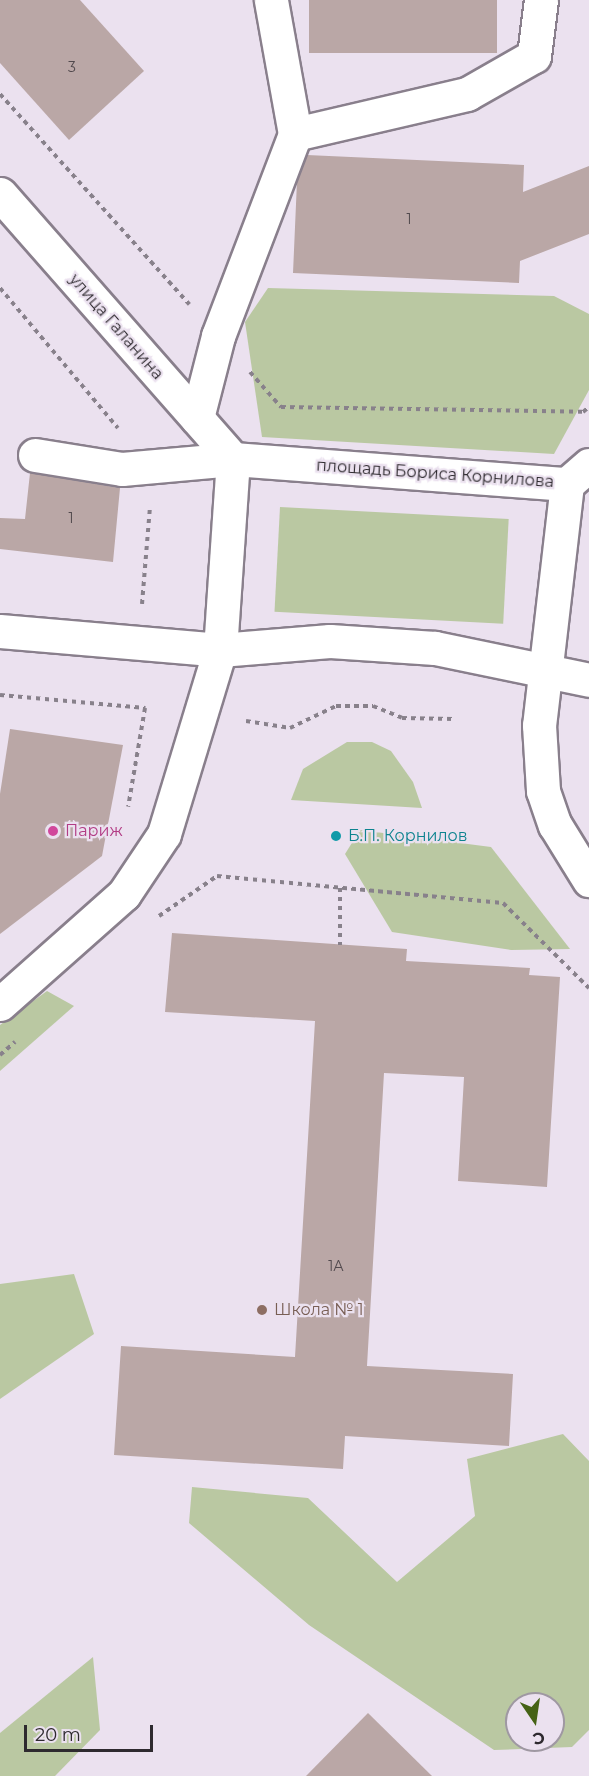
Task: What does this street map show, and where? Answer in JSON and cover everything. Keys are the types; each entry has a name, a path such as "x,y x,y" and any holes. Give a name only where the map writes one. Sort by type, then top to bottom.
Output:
{"street":[{"path":"197,418 218,336 295,134 271,0"},
{"path":"295,134 467,94 534,56 541,0"},
{"name":"улица Галанина","path":"0,195 233,459"},
{"name":"площадь Бориса Корнилова","path":"35,455 122,470 233,459 578,474 541,673 543,790 555,825 589,880"},
{"path":"0,1004 124,894 164,834 220,650 233,459"},
{"path":"0,631 220,650 330,641 435,648 541,673 589,680"}],"path":[{"path":"0,694 145,708 128,812"},
{"path":"246,721 290,728 336,706 373,706 402,718 454,719"},
{"path":"160,915 217,876 502,903 589,988"},
{"path":"340,888 340,945"}],"green space":[{"path":"268,288 554,296 589,314 589,390 554,454 262,437 245,322"},
{"path":"280,507 509,519 503,624 275,612"},
{"path":"347,742 372,742 391,751 413,782 422,808 291,800 303,769"},
{"path":"360,830 491,847 570,949 511,950 392,932 345,854"},
{"path":"47,991 74,1006 0,1071 0,1025"},
{"path":"74,1274 94,1334 0,1399 0,1284"},
{"path":"563,1434 589,1461 589,1730 572,1747 565,1747 565,1692 505,1692 505,1750 494,1750 309,1625 189,1523 192,1487 308,1498 397,1582 475,1516 467,1459"},
{"path":"93,1657 100,1730 55,1776 0,1776 0,1733"}],"building":[{"path":"0,0 80,0 144,71 69,140 0,63"},
{"path":"309,0 497,0 497,53 309,53"},
{"path":"307,155 524,165 523,192 589,166 589,234 520,261 519,283 293,273 297,181"},
{"path":"30,473 120,488 113,562 0,549 0,518 25,519"},
{"name":"Париж","path":"10,729 123,745 102,856 0,934 0,794"},
{"path":"172,933 407,949 406,961 530,968 529,975 560,977 547,1187 458,1181 464,1077 384,1073 367,1366 513,1374 509,1446 345,1436 343,1469 114,1455 121,1346 295,1357 315,1021 165,1012"},
{"path":"368,1713 432,1776 306,1776"}],"place":[{"name":"Париж","path":"53,831"},
{"name":"Б.П. Корнилов","path":"336,836"},
{"name":"Школа № 1","path":"262,1310"}]}
